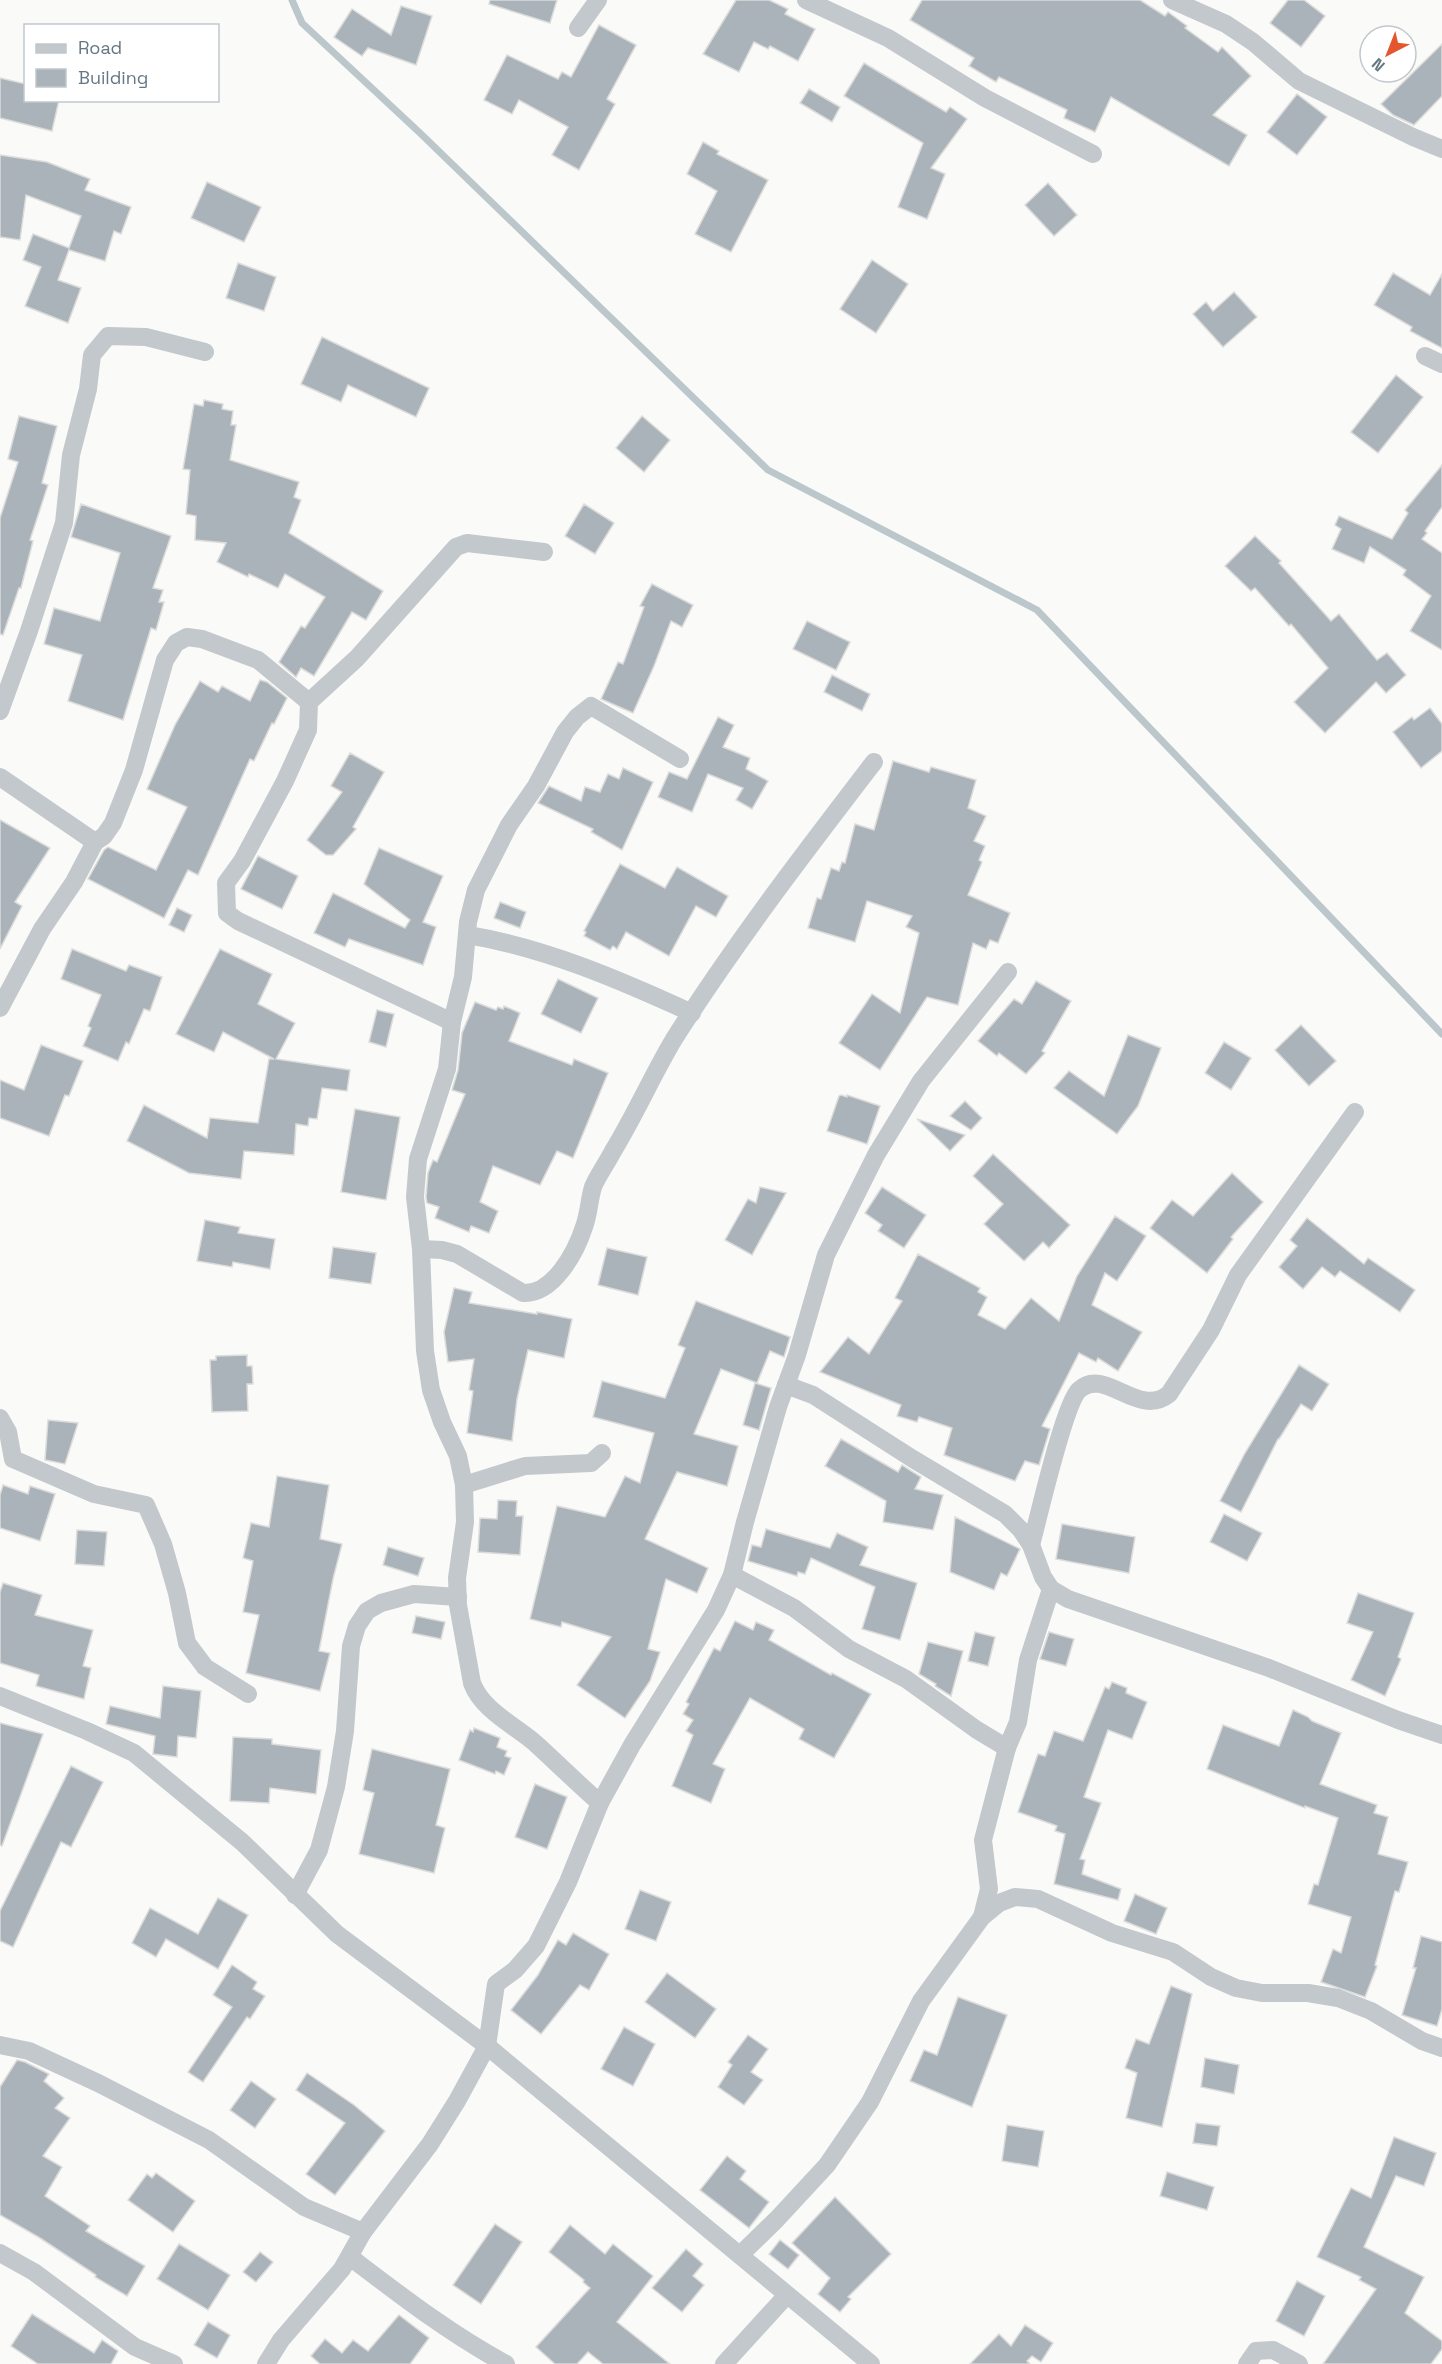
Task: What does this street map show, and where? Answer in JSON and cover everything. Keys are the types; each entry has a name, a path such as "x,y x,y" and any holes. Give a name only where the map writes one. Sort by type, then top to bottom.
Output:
{"street":[{"path":"578,28 598,0"},
{"path":"806,0 888,38 975,93 1094,154"},
{"path":"1172,0 1227,24 1253,42 1299,81 1442,149"},
{"path":"0,711 64,523 70,455 88,389 92,355 108,336 146,337 206,352"},
{"path":"1425,356 1442,364"},
{"path":"452,1022 238,921 227,913 226,883 242,861 285,781 308,730 309,702 357,658 456,547 467,543 544,552"},
{"path":"0,1008 42,929 74,882 95,842 104,836 113,823 134,770 165,660 176,643 186,637 202,639 258,660 309,702"},
{"path":"600,1803 476,1693 472,1683 457,1578 465,1522 464,1485 458,1456 442,1422 431,1390 425,1351 421,1250 415,1197 418,1160 447,1069 452,1022 463,977 468,922 476,890 509,825 536,786 565,732 587,707 595,707 680,759"},
{"path":"421,1250 442,1250 457,1254 523,1293 531,1293 545,1287 571,1256 584,1228 593,1187 634,1117 642,1096 692,1013 785,879 874,762"},
{"path":"0,777 95,842"},
{"path":"468,935 503,941 561,960 636,987 692,1013"},
{"path":"267,2364 281,2340 342,2269 363,2232 430,2145 487,2046 496,1984 515,1970 536,1946 568,1882 600,1803 632,1745 716,1610 732,1575 745,1522 826,1255 876,1155 921,1080 1008,972"},
{"path":"1031,1545 1062,1430 1078,1391 1088,1385 1101,1384 1140,1400 1152,1402 1162,1400 1169,1394 1211,1330 1238,1275 1355,1112"},
{"path":"786,1385 813,1395 1005,1514 1021,1530 1031,1545 1043,1577 1051,1588 1068,1599 1269,1668 1398,1720 1442,1735"},
{"path":"0,1418 8,1432 13,1460 94,1494 147,1505 163,1544 177,1593 187,1643 206,1667 248,1694"},
{"path":"464,1485 525,1466 591,1462 602,1453"},
{"path":"732,1575 794,1608 849,1649 906,1679 976,1730 1007,1748"},
{"path":"982,1917 989,1890 983,1840 1007,1748 1018,1722 1028,1660 1051,1588"},
{"path":"295,1895 319,1850 336,1787 345,1731 351,1646 357,1626 367,1611 381,1603 414,1594 458,1597"},
{"path":"0,1696 87,1731 134,1753 242,1842 337,1934 487,2046 871,2364"},
{"path":"740,2255 777,2220 827,2165 870,2102 921,2001 982,1917 999,1903 1015,1897 1038,1899 1112,1933 1173,1952 1211,1977 1236,1988 1262,1993 1308,1994 1338,1998 1371,2011 1422,2041 1442,2048"},
{"path":"0,2044 29,2051 189,2129 209,2140 304,2207 363,2232"},
{"path":"0,2253 34,2272 135,2347 174,2364"},
{"path":"350,2257 406,2300 477,2348 506,2364"},
{"path":"724,2364 787,2295"},
{"path":"1247,2364 1256,2351 1274,2350 1299,2364"}],"building":[{"path":"490,0 557,0 550,23 489,4"},
{"path":"736,0 769,0 788,9 785,14 815,29 798,61 770,46 768,49 754,42 739,72 703,54"},
{"path":"922,0 1140,0 1165,16 1168,12 1187,26 1185,28 1218,52 1222,47 1251,76 1213,115 1247,135 1229,166 1111,97 1095,132 1064,118 1067,110 999,77 996,82 969,66 974,58 910,20"},
{"path":"1288,0 1304,0 1325,16 1301,47 1270,23"},
{"path":"401,6 432,16 416,65 368,48 362,56 334,37 352,9 391,35"},
{"path":"599,25 636,45 607,99 615,104 579,170 552,155 568,127 519,100 512,114 484,100 507,55 558,79 562,72 571,77"},
{"path":"1442,44 1442,96 1414,125 1393,115 1381,104 1401,84 1418,84 1418,68"},
{"path":"864,63 946,112 950,107 967,119 931,168 945,174 927,219 898,207 923,143 844,96"},
{"path":"0,78 24,84 24,102 59,102 52,131 0,118"},
{"path":"809,89 840,107 832,122 800,103"},
{"path":"1297,94 1327,117 1297,155 1267,132"},
{"path":"703,142 719,151 717,154 768,180 731,252 695,234 717,191 687,174"},
{"path":"0,155 47,162 90,179 85,190 131,207 121,234 114,231 105,261 69,250 58,280 81,288 68,323 25,306 41,267 23,260 33,234 69,248 81,216 26,195 20,240 0,237"},
{"path":"207,182 261,207 244,242 191,218"},
{"path":"1048,183 1077,215 1054,236 1025,205"},
{"path":"872,260 908,284 876,333 840,309"},
{"path":"238,263 276,277 264,311 226,298"},
{"path":"1393,273 1430,295 1442,274 1442,348 1410,331 1412,327 1374,305"},
{"path":"1234,292 1257,317 1223,347 1193,314 1206,302 1213,311"},
{"path":"322,337 429,388 416,417 348,385 341,402 301,384"},
{"path":"1396,375 1423,397 1378,453 1351,432"},
{"path":"204,400 223,404 222,409 233,411 231,425 236,425 230,460 299,482 294,497 301,500 289,533 383,591 366,620 352,612 314,676 301,668 296,677 279,662 301,626 305,628 325,597 285,574 278,588 249,574 248,577 217,562 226,543 195,540 196,516 186,514 190,470 183,469 194,404 203,406"},
{"path":"19,416 57,426 42,483 48,485 30,540 33,541 21,588 19,588 3,635 0,634 0,518 18,462 8,459"},
{"path":"642,416 670,440 644,472 616,448"},
{"path":"1442,465 1442,507 1422,539 1442,553 1442,650 1410,631 1431,596 1403,575 1406,570 1370,547 1364,563 1332,549 1341,529 1335,525 1339,516 1392,539 1408,513 1405,510"},
{"path":"81,504 171,536 153,588 163,590 159,602 164,602 156,630 151,628 123,720 68,701 82,655 44,644 54,608 100,621 120,553 71,537"},
{"path":"584,504 614,523 595,554 565,536"},
{"path":"1255,536 1281,561 1279,563 1331,621 1339,614 1377,660 1387,653 1406,675 1386,693 1376,682 1325,733 1294,702 1328,668 1291,624 1289,626 1255,588 1251,591 1225,566"},
{"path":"652,584 693,605 682,627 671,621 633,713 601,699 618,662 623,664 644,607 640,606"},
{"path":"807,621 850,642 836,670 793,649"},
{"path":"832,675 870,694 862,711 824,692"},
{"path":"260,680 267,682 287,698 254,761 250,759 198,875 188,870 164,918 88,879 104,850 108,847 156,870 187,807 147,789 175,725 200,681 218,692 222,686 250,701"},
{"path":"1430,708 1442,724 1442,751 1421,768 1393,732 1412,717 1414,720"},
{"path":"718,717 734,725 723,747 750,758 746,769 768,781 752,809 736,800 743,788 708,774 692,812 658,797 669,772 687,779"},
{"path":"350,753 384,772 353,827 356,829 333,855 326,855 307,840 342,792 331,786"},
{"path":"893,761 929,772 931,767 976,780 968,808 986,816 974,841 985,846 979,860 982,862 968,895 1010,913 998,943 990,940 986,949 973,943 958,1005 927,997 880,1070 839,1043 872,994 900,1013 919,933 906,927 912,916 867,901 855,942 808,928 817,898 821,899 831,868 839,871 842,862 845,863 855,824 874,830"},
{"path":"623,768 653,782 622,850 591,832 593,829 538,803 549,786 581,801 585,787 600,792 608,774 619,779"},
{"path":"0,820 50,848 15,902 22,906 0,949"},
{"path":"379,848 443,876 423,922 436,927 423,965 349,939 345,947 314,933 333,893 405,928 410,920 364,884"},
{"path":"258,856 298,876 282,909 241,889"},
{"path":"620,864 665,888 677,867 728,896 716,917 696,906 669,956 626,932 617,949 613,946 610,950 584,936 586,932 584,931"},
{"path":"500,902 526,912 520,928 494,918"},
{"path":"177,908 192,915 184,932 169,925"},
{"path":"72,949 126,971 129,965 162,977 150,1011 144,1009 129,1044 126,1042 118,1061 83,1046 91,1028 88,1026 101,995 61,979"},
{"path":"220,949 272,974 258,1004 295,1023 276,1059 350,1070 347,1091 322,1088 317,1119 309,1118 308,1126 296,1124 294,1155 244,1151 241,1179 189,1173 127,1141 144,1105 207,1138 210,1118 258,1123 269,1059 274,1059 223,1032 214,1052 176,1034"},
{"path":"558,979 598,998 581,1033 541,1014"},
{"path":"1036,981 1071,1001 1042,1051 1045,1053 1026,1074 999,1053 997,1056 978,1041 1014,999 1022,1004"},
{"path":"475,1002 496,1010 498,1007 503,1009 504,1006 520,1013 509,1041 572,1065 574,1059 608,1073 573,1158 557,1151 540,1185 493,1166 480,1202 498,1211 489,1233 471,1226 469,1232 435,1218 439,1207 427,1203 426,1197 428,1173 433,1160 437,1162 465,1094 452,1090 458,1070 462,1033"},
{"path":"377,1010 394,1014 386,1047 369,1042"},
{"path":"1301,1025 1336,1061 1309,1086 1275,1050"},
{"path":"1128,1035 1161,1048 1138,1106 1117,1134 1054,1088 1069,1071 1104,1096"},
{"path":"1224,1042 1251,1058 1231,1090 1205,1073"},
{"path":"41,1045 83,1061 69,1096 65,1095 49,1136 0,1118 0,1080 24,1090"},
{"path":"841,1095 880,1106 867,1144 827,1131"},
{"path":"965,1101 982,1118 971,1130 950,1116"},
{"path":"355,1109 400,1117 386,1200 341,1192"},
{"path":"917,1119 965,1135 950,1151"},
{"path":"993,1154 1070,1225 1049,1248 1043,1242 1024,1261 984,1224 1003,1204 973,1176"},
{"path":"1232,1173 1263,1202 1231,1237 1233,1239 1207,1273 1150,1228 1172,1200 1193,1216"},
{"path":"760,1187 786,1193 752,1255 725,1240 748,1199 756,1203"},
{"path":"882,1187 926,1215 904,1248 878,1231 882,1225 865,1213"},
{"path":"1115,1216 1146,1236 1117,1281 1105,1273 1092,1305 1142,1332 1118,1371 1098,1358 1096,1362 1079,1353 1042,1426 1050,1429 1039,1465 1025,1461 1015,1481 944,1455 952,1428 919,1417 917,1422 897,1416 901,1405 820,1372 848,1337 869,1354 902,1301 895,1298 918,1254 980,1288 978,1292 987,1297 978,1315 1005,1329 1031,1298 1059,1321 1077,1276"},
{"path":"1307,1218 1364,1264 1368,1258 1415,1290 1400,1312 1340,1271 1335,1277 1322,1267 1303,1289 1279,1267 1297,1246 1290,1240"},
{"path":"205,1220 240,1227 238,1233 275,1239 270,1269 233,1262 232,1267 197,1261"},
{"path":"333,1247 376,1253 371,1284 329,1278"},
{"path":"607,1248 647,1257 638,1295 598,1285"},
{"path":"454,1288 472,1292 469,1303 572,1319 564,1358 528,1350 517,1399 512,1441 467,1433 473,1391 469,1390 474,1359 448,1362 444,1332"},
{"path":"696,1301 790,1337 784,1357 770,1351 757,1383 721,1369 694,1434 738,1446 727,1486 677,1472 645,1539 708,1568 697,1593 666,1579 648,1649 660,1652 650,1681 625,1718 577,1685 611,1637 562,1622 561,1627 530,1619 557,1506 605,1517 625,1476 640,1483 654,1433 593,1417 602,1381 665,1398 685,1348 678,1345"},
{"path":"247,1355 247,1366 252,1366 253,1384 247,1384 248,1411 212,1412 210,1360 216,1360 216,1356"},
{"path":"1299,1365 1329,1384 1312,1411 1301,1404 1278,1439 1241,1512 1220,1501 1245,1453"},
{"path":"755,1383 771,1388 759,1430 743,1425"},
{"path":"48,1420 78,1423 65,1464 45,1460"},
{"path":"841,1439 898,1472 902,1465 921,1477 915,1489 943,1495 933,1530 883,1522 886,1501 825,1466"},
{"path":"277,1476 329,1485 320,1539 342,1544 319,1651 330,1653 320,1691 246,1673 259,1615 243,1612 253,1561 243,1558 251,1523 269,1527"},
{"path":"3,1485 28,1494 30,1486 55,1494 40,1541 0,1528 0,1495"},
{"path":"498,1500 517,1501 516,1516 523,1516 520,1555 478,1552 480,1518 497,1519"},
{"path":"1224,1514 1262,1533 1247,1561 1210,1542"},
{"path":"955,1517 1020,1549 1007,1576 1001,1573 994,1590 950,1572"},
{"path":"1062,1524 1135,1537 1129,1573 1056,1559"},
{"path":"766,1529 830,1548 837,1533 868,1547 860,1565 917,1583 900,1640 862,1629 875,1587 811,1558 805,1574 798,1572 797,1576 748,1561 752,1545 761,1547"},
{"path":"77,1530 107,1532 104,1566 75,1564"},
{"path":"388,1547 424,1558 418,1576 383,1565"},
{"path":"3,1583 42,1595 35,1615 93,1630 83,1666 91,1668 84,1699 36,1686 39,1675 0,1663 0,1592"},
{"path":"1358,1593 1414,1613 1398,1657 1401,1659 1385,1696 1351,1680 1373,1632 1347,1623"},
{"path":"416,1616 445,1622 441,1639 412,1633"},
{"path":"735,1621 753,1630 756,1622 774,1630 769,1640 831,1675 832,1673 871,1694 834,1758 799,1739 804,1729 750,1698 713,1764 725,1769 711,1803 672,1786 693,1735 686,1731 693,1720 683,1714 689,1704 686,1702 714,1648 720,1651"},
{"path":"975,1632 995,1637 988,1666 968,1661"},
{"path":"1049,1632 1074,1639 1066,1666 1040,1659"},
{"path":"928,1642 963,1651 951,1696 919,1674"},
{"path":"1112,1682 1127,1688 1126,1693 1147,1702 1132,1739 1108,1730 1084,1797 1101,1803 1080,1859 1085,1860 1082,1874 1121,1889 1118,1900 1054,1884 1065,1834 1055,1831 1057,1826 1018,1812 1038,1754 1045,1756 1054,1731 1083,1741 1105,1687 1109,1689"},
{"path":"163,1686 201,1691 196,1738 178,1736 177,1757 153,1754 155,1736 106,1724 110,1706 160,1718"},
{"path":"1293,1710 1341,1733 1320,1784 1377,1805 1374,1813 1388,1817 1378,1854 1408,1862 1399,1892 1395,1891 1375,1965 1377,1966 1365,1997 1321,1982 1333,1949 1341,1953 1351,1917 1308,1904 1314,1884 1318,1885 1338,1818 1305,1806 1305,1808 1207,1769 1223,1725 1279,1746"},
{"path":"0,1723 43,1734 2,1846 0,1845"},
{"path":"474,1728 500,1738 497,1747 507,1751 505,1756 511,1758 504,1775 496,1771 495,1774 459,1760 470,1730 473,1732"},
{"path":"233,1737 272,1739 272,1744 321,1750 316,1794 270,1788 269,1803 230,1801"},
{"path":"372,1749 450,1769 436,1825 445,1828 434,1873 359,1854 374,1793 363,1790"},
{"path":"71,1766 103,1782 71,1847 61,1842 13,1947 0,1941 0,1911"},
{"path":"535,1784 567,1797 547,1849 515,1837"},
{"path":"640,1890 671,1902 656,1941 625,1929"},
{"path":"1135,1894 1167,1908 1156,1934 1124,1921"},
{"path":"218,1898 248,1915 218,1969 166,1939 156,1957 132,1943 150,1908 198,1934"},
{"path":"573,1933 609,1954 589,1990 580,1985 541,2034 511,2010 538,1975 558,1940 566,1945"},
{"path":"1421,1936 1442,1942 1442,2009 1437,2026 1402,2015 1416,1968 1413,1968"},
{"path":"232,1965 257,1982 253,1989 265,1996 250,2019 247,2017 203,2082 188,2072 232,2007 213,1995"},
{"path":"667,1973 716,2009 695,2038 645,2002"},
{"path":"1171,1986 1192,1994 1162,2127 1126,2118 1137,2073 1125,2068 1136,2039 1149,2044"},
{"path":"958,1997 1007,2015 972,2107 910,2081 924,2050 937,2055"},
{"path":"624,2027 655,2044 633,2086 601,2069"},
{"path":"748,2035 768,2049 751,2072 763,2080 744,2105 718,2087 732,2065 728,2062"},
{"path":"1205,2058 1239,2065 1234,2094 1201,2087"},
{"path":"17,2060 49,2074 44,2081 64,2098 55,2108 70,2118 43,2156 62,2167 45,2196 90,2226 86,2231 145,2266 127,2296 95,2277 96,2275 40,2238 0,2215 0,2087"},
{"path":"307,2073 354,2105 385,2131 335,2195 306,2174 345,2123 296,2090"},
{"path":"251,2081 276,2099 255,2128 230,2110"},
{"path":"1196,2123 1220,2126 1217,2146 1193,2143"},
{"path":"1007,2125 1044,2131 1038,2167 1002,2161"},
{"path":"1394,2137 1436,2153 1424,2186 1396,2176 1364,2247 1424,2277 1405,2313 1442,2341 1442,2349 1431,2364 1323,2364 1376,2289 1359,2280 1361,2277 1317,2257 1351,2188 1371,2198"},
{"path":"727,2156 746,2171 740,2179 769,2202 749,2228 700,2190"},
{"path":"1167,2172 1214,2187 1207,2210 1160,2196"},
{"path":"156,2173 195,2201 173,2232 128,2200 147,2174 152,2178"},
{"path":"835,2197 891,2254 848,2297 851,2299 840,2312 818,2294 830,2278 792,2243"},
{"path":"495,2224 522,2242 481,2304 453,2285"},
{"path":"570,2225 605,2254 613,2244 653,2276 617,2322 670,2364 603,2364 588,2352 577,2364 555,2364 536,2347 590,2288 583,2282 584,2280 549,2252"},
{"path":"780,2240 799,2255 788,2269 769,2254"},
{"path":"179,2244 230,2275 208,2310 157,2279"},
{"path":"686,2249 703,2264 693,2276 704,2285 682,2312 652,2288"},
{"path":"260,2252 273,2262 256,2282 243,2272"},
{"path":"1297,2281 1325,2296 1304,2336 1276,2321"},
{"path":"32,2314 94,2353 102,2340 118,2351 111,2364 38,2364 11,2346"},
{"path":"399,2315 429,2338 410,2364 320,2364 311,2356 325,2339 342,2353 353,2340 368,2351"},
{"path":"208,2322 230,2335 217,2358 194,2345"},
{"path":"1025,2325 1053,2343 1041,2362 1032,2356 1027,2361 1030,2364 970,2364 999,2334 1011,2346"}],"waterway":[{"path":"292,0 302,23 420,133 768,470 1037,610 1442,1034"}]}
